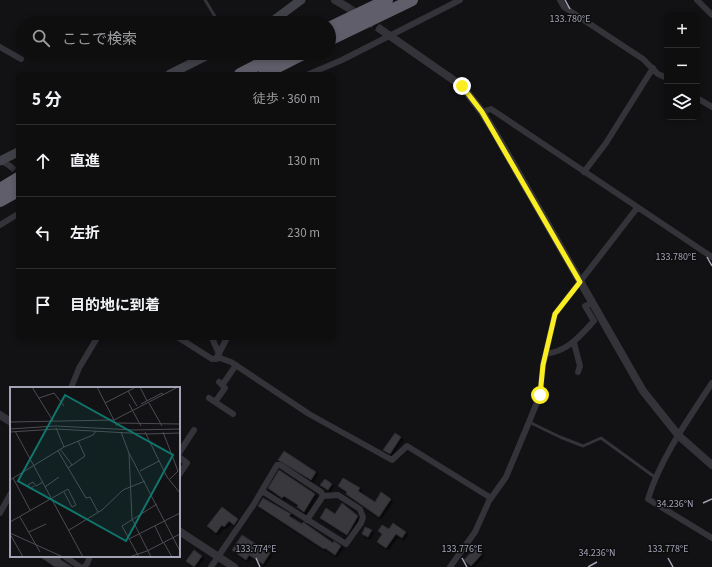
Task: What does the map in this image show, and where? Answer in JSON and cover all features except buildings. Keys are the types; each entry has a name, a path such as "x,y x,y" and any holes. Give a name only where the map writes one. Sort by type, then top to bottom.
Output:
{"highway":[{"path":"336,25 387,0"},
{"path":"336,37 412,0"},
{"path":"244,72 267,60"},
{"path":"268,72 291,60"},
{"path":"0,189 16,179"},
{"path":"0,201 16,192"}],"main road":[{"path":"279,16 301,0"},
{"path":"177,72 199,60"},
{"path":"0,160 16,153"}],"street":[{"path":"335,0 347,7"},
{"path":"314,72 342,60 460,0"},
{"path":"560,0 564,8 643,59 658,74 664,77"},
{"path":"697,0 712,15"},
{"path":"380,29 462,86 482,112 643,391 679,436 712,465"},
{"path":"0,47 16,56"},
{"path":"584,172 606,143 653,68"},
{"path":"700,100 712,107"},
{"path":"482,112 491,109 712,257"},
{"path":"0,160 10,166"},
{"path":"450,567 475,532 491,498 506,477 529,422 540,395 546,354 555,314 637,208"},
{"path":"0,225 16,215"},
{"path":"546,354 564,349 574,343 594,321 585,306 592,303"},
{"path":"71,387 79,368 96,340"},
{"path":"182,340 212,359 218,356 226,340"},
{"path":"213,340 218,356 236,365 309,414 392,460 407,446 491,498"},
{"path":"574,343 580,366 578,372"},
{"path":"215,402 225,388 221,383 236,365"},
{"path":"712,383 679,436 656,478 648,499 712,538"},
{"path":"209,398 233,414"},
{"path":"0,416 10,421"},
{"path":"180,451 194,430"},
{"path":"180,458 187,463 180,474"},
{"path":"211,567 262,491 272,470 277,465 280,465 321,492 323,496"},
{"path":"262,491 346,544 358,530 363,517 360,509 338,495 323,496"},
{"path":"0,513 10,495"},
{"path":"307,520 323,496"},
{"path":"180,532 234,567"},
{"path":"65,557 80,567"},
{"path":"84,567 90,557"}],"lane":[{"path":"205,0 215,16"},
{"path":"529,422 583,446 601,438 656,478"}],"tunnel":[{"path":"347,7 380,29"},
{"path":"255,72 256,60"},
{"path":"10,166 16,171"}],"route":[{"path":"462,86 476,103 495,133 580,282 555,314 543,365 540,395"}]}
